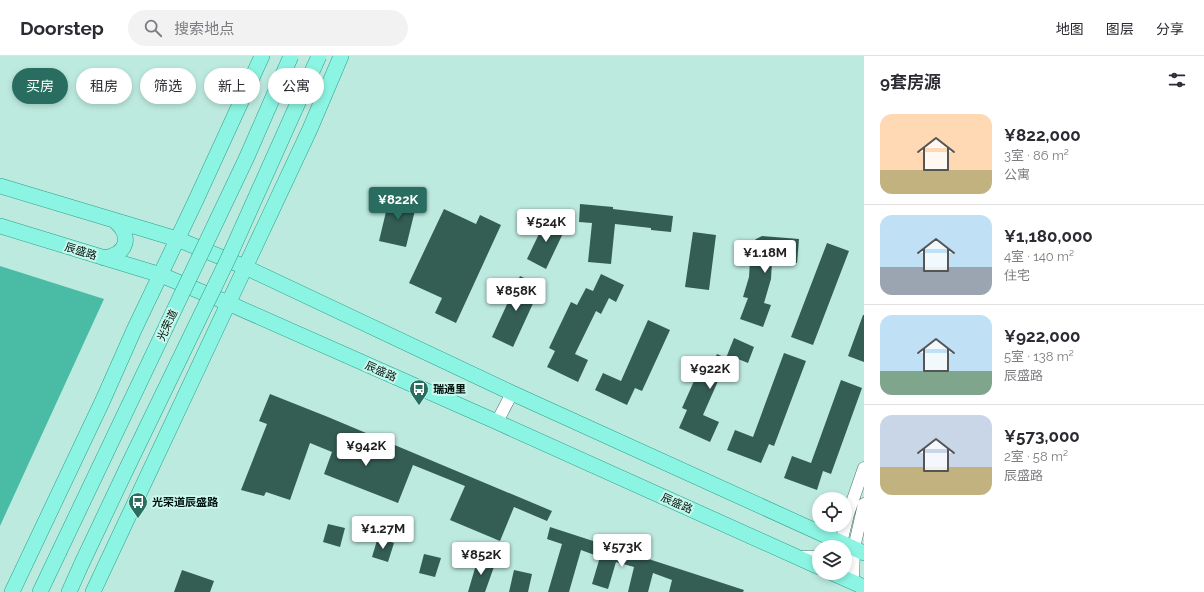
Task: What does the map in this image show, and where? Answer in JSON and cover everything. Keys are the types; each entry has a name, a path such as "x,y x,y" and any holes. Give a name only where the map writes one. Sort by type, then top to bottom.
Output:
{"main road":[{"path":"12,592 103,400 134,330 262,56"},
{"name":"光荣道","path":"40,592 246,159 291,56"},
{"path":"69,592 228,259 319,56"},
{"path":"93,592 310,129 341,56"},
{"path":"0,186 177,239 245,267 512,393 832,540"},
{"path":"104,258 112,257 121,251 125,242 125,233 115,220"},
{"name":"辰盛路","path":"0,226 161,275 228,303 497,422 812,564"},
{"path":"847,580 858,585"}],"street":[{"path":"497,422 512,393"},
{"path":"848,540 848,514 864,468"},
{"path":"851,540 863,508"},
{"path":"799,524 812,524"},
{"path":"796,557 812,557"},
{"path":"852,563 858,585"}],"green space":[{"path":"0,266 104,299 0,526"}],"building":[{"path":"390,195 417,202 406,247 379,241"},
{"path":"580,204 613,207 613,209 673,216 671,232 615,224 611,264 588,262 592,223 579,222"},
{"path":"444,209 476,224 480,215 501,225 456,323 435,313 442,298 409,283"},
{"path":"547,217 566,227 546,269 527,259"},
{"path":"693,232 716,235 709,290 685,287"},
{"path":"762,236 799,239 797,263 772,261 771,279 764,303 771,305 763,327 740,319 748,298 743,297 749,277 751,244"},
{"path":"827,243 849,251 813,345 791,337"},
{"path":"601,274 624,285 616,302 609,298 601,314 596,311 575,354 588,360 578,382 547,367 555,351 549,348 571,302 577,305 586,288 593,291"},
{"path":"520,276 541,286 513,347 492,337"},
{"path":"864,315 864,362 848,356"},
{"path":"648,320 670,330 642,391 635,388 627,405 595,390 603,373 621,381"},
{"path":"734,338 754,347 748,363 738,359 731,376 722,372 703,415 719,422 710,442 679,428 687,410 682,408 702,363 711,367 717,354 726,358"},
{"path":"784,353 806,361 774,446 769,444 761,463 727,450 735,430 753,437"},
{"path":"841,380 862,388 831,474 823,471 817,490 784,478 792,456 811,463"},
{"path":"270,394 552,511 547,521 514,507 500,541 450,520 465,486 413,465 398,503 324,474 332,452 310,443 290,500 266,492 264,496 241,490 267,424 259,421"},
{"path":"328,524 345,528 340,547 323,542"},
{"path":"550,527 744,590 743,592 669,592 672,580 653,573 648,592 628,592 634,567 616,562 608,589 592,584 600,557 581,550 569,592 548,592 562,544 547,539"},
{"path":"378,537 394,543 388,562 372,557"},
{"path":"424,554 441,558 435,577 419,573"},
{"path":"478,558 495,564 485,592 468,592"},
{"path":"182,570 214,581 210,592 174,592"},
{"path":"514,570 532,574 528,592 509,592"}],"place":[{"name":"瑞通里","path":"419,406"},
{"name":"光荣道辰盛路","path":"138,519"}]}
